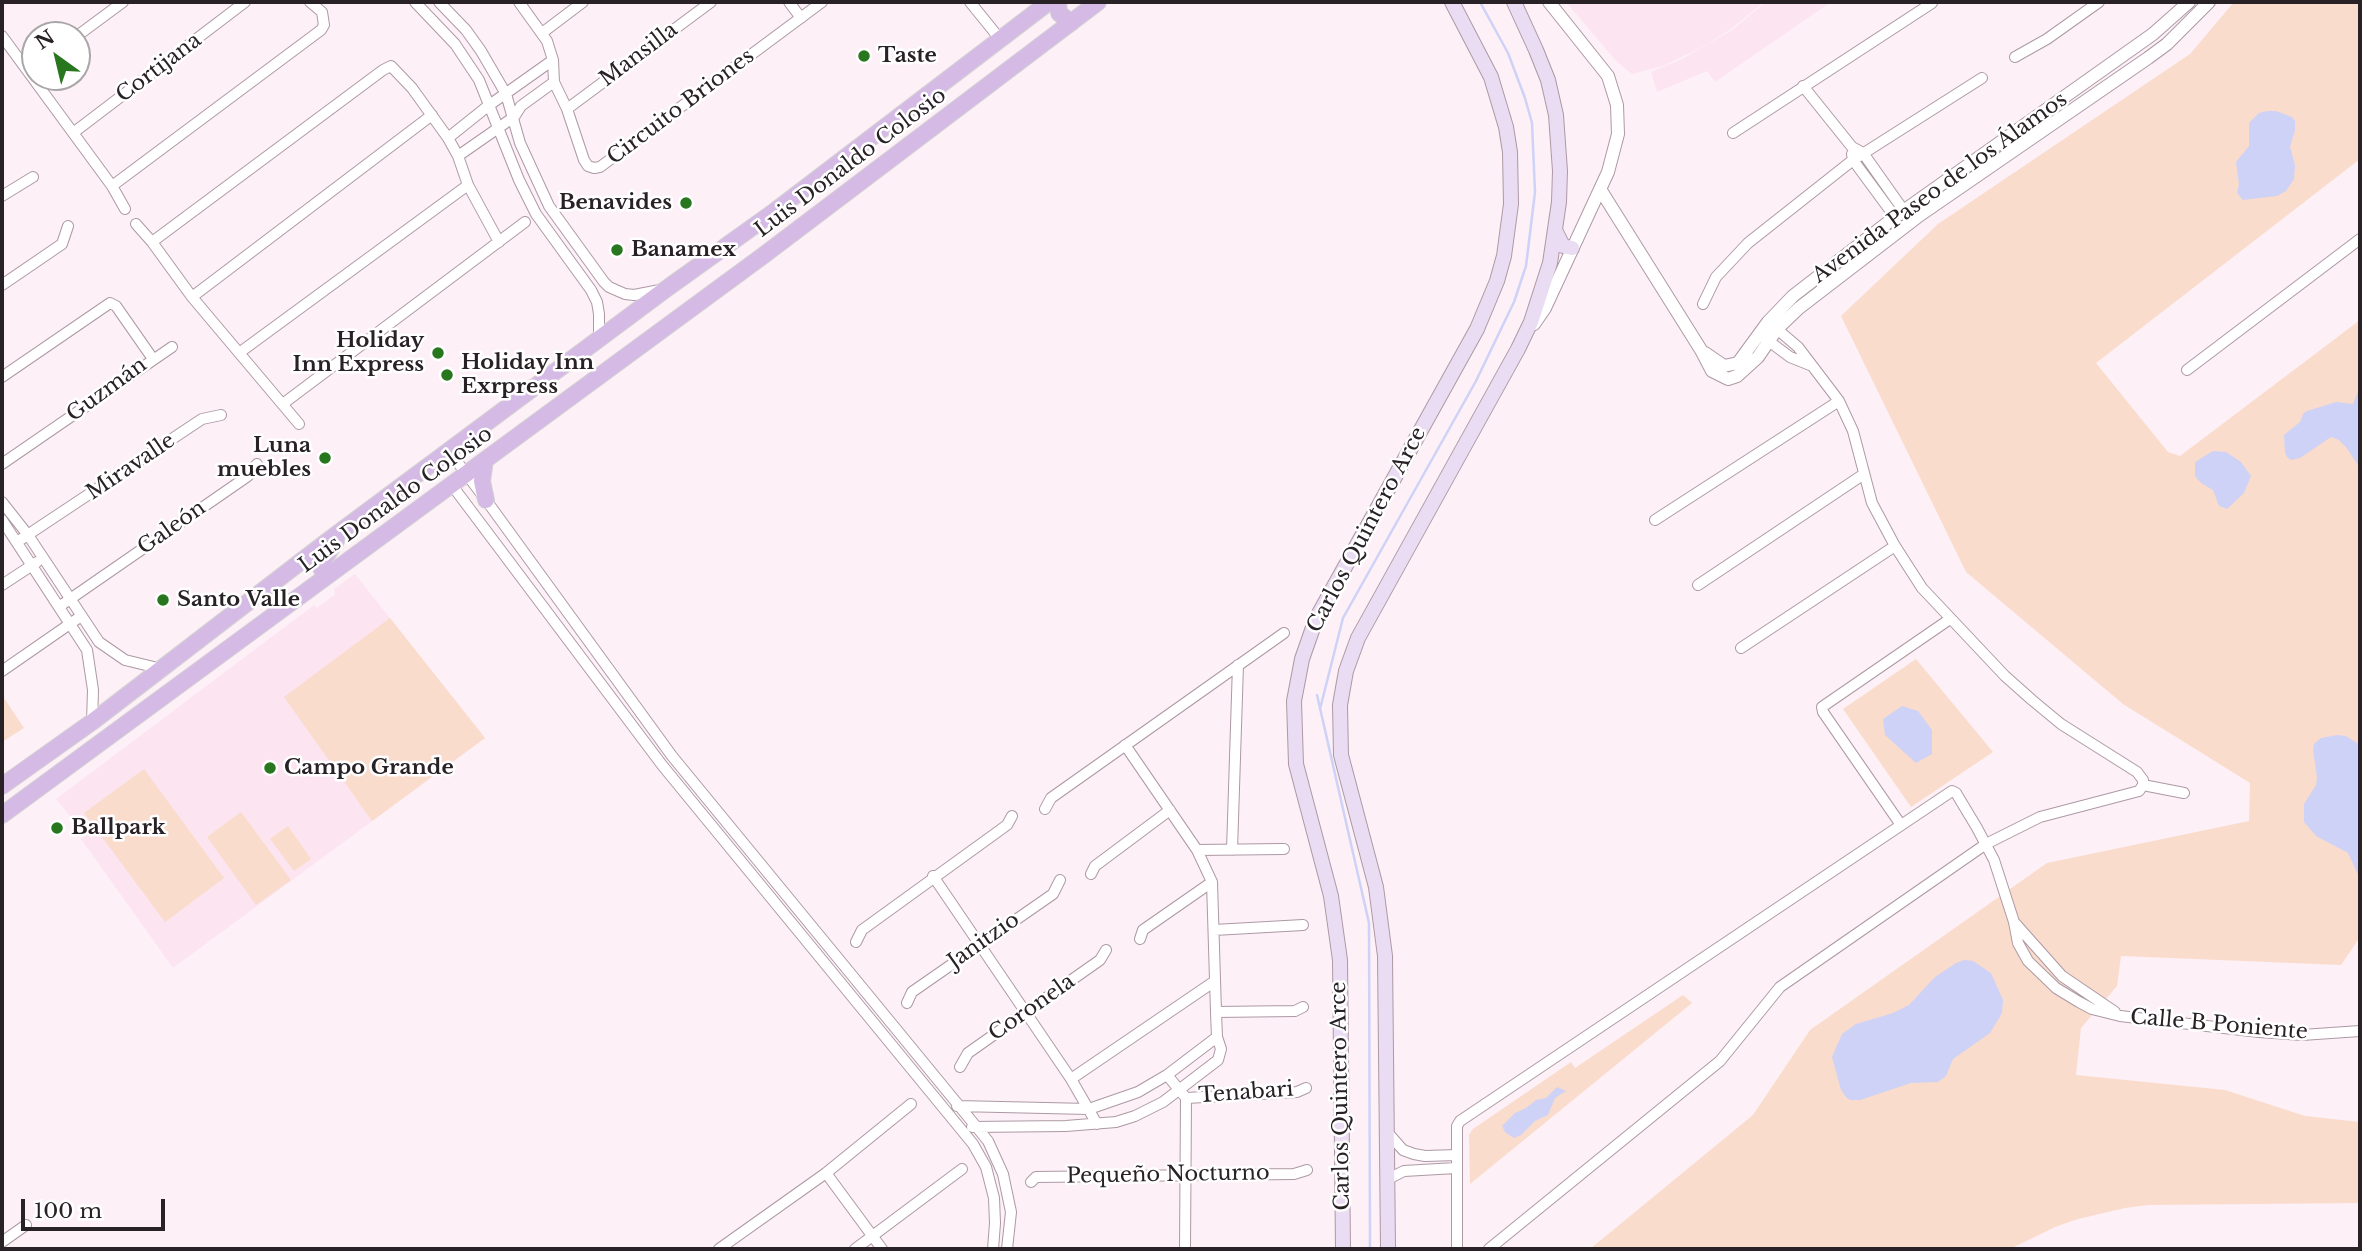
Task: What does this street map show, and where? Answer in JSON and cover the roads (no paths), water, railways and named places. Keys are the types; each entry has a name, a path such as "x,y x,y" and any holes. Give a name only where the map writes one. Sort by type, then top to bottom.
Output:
{"main road":[{"name":"Luis Donaldo Colosio","path":"2,786 92,722 291,569 666,289 775,211 1049,2"},
{"path":"1058,2 1059,13 1071,23"},
{"name":"Luis Donaldo Colosio","path":"2,815 764,255 1098,2"},
{"name":"Carlos Quintero Arce","path":"1343,1249 1340,960 1331,897 1296,764 1294,701 1302,659 1316,619 1477,329 1497,281 1504,256 1511,204 1511,165 1506,127 1491,77 1452,2"},
{"name":"Carlos Quintero Arce","path":"1388,1249 1387,990 1382,921 1341,755 1339,722 1342,688 1351,654 1365,622 1518,349 1542,292 1556,232 1560,171 1556,115 1548,80 1514,2"},
{"path":"764,255 780,233 775,211"},
{"path":"1556,232 1563,246 1572,248"},
{"path":"485,460 482,481 486,500"},
{"path":"326,577 321,564 339,533"},
{"path":"280,611 297,585 291,569"},
{"path":"31,792 40,776 36,763"}],"street":[{"path":"91,26 123,2"},
{"name":"Cortijana","path":"73,133 245,2"},
{"path":"112,186 321,30 324,25 322,12 310,2"},
{"path":"416,2 480,79 488,106 536,214 591,290 599,314 599,340"},
{"path":"439,2 466,30 506,94 520,143 549,206 609,287 634,295 666,289"},
{"name":"Circuito Briones","path":"519,2 542,33 553,60 554,82 567,109 584,160 588,166 600,167 801,18"},
{"path":"542,33 583,2"},
{"name":"Mansilla","path":"567,109 711,2"},
{"path":"789,2 801,18 822,2"},
{"path":"970,2 1000,39"},
{"path":"1518,349 1545,308 1612,163 1617,144 1618,115 1613,90 1603,68 1549,2"},
{"path":"2015,57 2047,39 2099,2"},
{"name":"Avenida Paseo de los Álamos","path":"1773,326 1880,245 1933,198 2153,34 2189,2"},
{"name":"Avenida Paseo de los Álamos","path":"1701,350 1716,363 1731,366 1773,326 1793,296 1872,234 1900,214 1933,198 2148,58 2167,44 2209,2"},
{"path":"1733,133 1932,3"},
{"path":"2,36 21,58"},
{"path":"448,138 553,60"},
{"path":"152,242 391,66 397,70 448,138 458,156 468,185 499,242"},
{"path":"1703,304 1716,277 1748,243 1858,157 1982,78"},
{"path":"458,156 514,117 521,106 554,82"},
{"path":"1803,86 1852,147 1900,214"},
{"path":"46,91 125,209"},
{"path":"192,297 432,115"},
{"path":"2,196 33,177"},
{"path":"239,353 468,185"},
{"path":"1600,189 1701,350"},
{"path":"536,214 549,206"},
{"path":"284,404 525,222"},
{"path":"136,224 192,297 299,424"},
{"path":"2,285 62,244 68,226"},
{"path":"1872,234 1880,245"},
{"path":"2187,370 2360,239"},
{"name":"Guzmán","path":"2,377 110,303 116,306 153,359 2,463"},
{"path":"1489,1249 1720,1061 1780,987 1986,844 2040,817 2139,791 2143,785 2137,772 2061,724 2032,700 1922,588 1872,503 1853,431 1839,401 1798,347 1773,326"},
{"path":"1763,337 1790,357 1810,365"},
{"name":"Avenida Paseo de los Álamos","path":"1701,350 1712,371 1728,379 1745,371 1758,357 1763,337"},
{"path":"153,359 172,347"},
{"path":"1655,520 1839,401"},
{"name":"Miravalle","path":"17,542 202,419 221,415"},
{"path":"449,451 672,756 977,1126 998,1158 1003,1174 1011,1212 1007,1249"},
{"name":"Galeón","path":"60,606 248,476 257,464"},
{"path":"1698,585 1864,474"},
{"path":"452,484 662,765 962,1128 986,1167 994,1198 993,1249"},
{"path":"2,502 28,535 99,642 125,660 168,664"},
{"path":"2,520 87,650 93,690 92,722"},
{"path":"1741,648 1895,546"},
{"path":"2,585 43,558"},
{"path":"2,671 82,616"},
{"path":"559,627 572,618"},
{"path":"1457,1249 1457,1126 1460,1121 1901,825 1823,712 1822,706 1950,619"},
{"path":"1045,809 1051,797 1284,633"},
{"path":"87,650 99,642"},
{"path":"1232,850 1238,665"},
{"path":"962,1128 1097,1124 1135,1116 1182,1094 1218,1060 1221,1049 1217,1037 1212,882 1196,849 1125,745"},
{"path":"662,765 672,756"},
{"path":"2143,785 2185,793"},
{"name":"Calle B Poniente","path":"1901,825 1954,791 1986,844 2014,922 2018,943 2028,961 2048,981 2092,1009 2120,1016 2302,1035 2360,1031"},
{"path":"1091,874 1095,866 1170,810"},
{"path":"856,942 862,930 1007,825 1012,816"},
{"path":"1196,849 1284,849"},
{"path":"933,876 1071,1079 1097,1124"},
{"name":"Janitzio","path":"907,1003 912,992 1053,894 1060,880"},
{"path":"1140,939 1143,930 1212,882"},
{"path":"779,908 789,898"},
{"path":"1214,930 1303,925"},
{"name":"Coronela","path":"960,1068 968,1053 1100,960 1106,950"},
{"path":"1071,1079 1215,981"},
{"path":"1216,1012 1295,1011 1303,1007"},
{"path":"947,1111 960,1105 1089,1109 1138,1092 1167,1076 1217,1037"},
{"path":"1167,1076 1182,1094 1185,1249"},
{"name":"Tenabari","path":"1182,1094 1297,1092 1306,1088"},
{"path":"719,1249 826,1173 911,1104"},
{"path":"1388,1133 1403,1150 1425,1156 1457,1155"},
{"path":"1425,1156 1426,1169"},
{"path":"1388,1179 1404,1171 1457,1168"},
{"path":"855,1249 962,1169"},
{"name":"Pequeño Nocturno","path":"1031,1182 1036,1177 1294,1174 1307,1170"},
{"path":"826,1173 882,1249"},
{"path":"2,1242 26,1225"}],"water":[{"path":"2276,111 2292,117 2295,121 2290,147 2295,165 2294,179 2286,191 2277,196 2243,200 2237,193 2239,184 2236,162 2249,146 2249,123 2259,113"},
{"path":"2360,386 2360,468 2346,447 2331,437 2300,458 2291,460 2287,457 2284,435 2300,422 2303,414 2336,402 2353,404"},
{"path":"2213,451 2226,452 2241,462 2251,476 2244,493 2227,509 2219,506 2213,490 2195,476 2195,462"},
{"path":"1902,706 1918,711 1932,730 1932,754 1916,763 1885,735 1883,719"},
{"path":"2346,736 2360,745 2360,879 2348,853 2316,836 2304,822 2304,804 2316,785 2314,744 2321,738"},
{"path":"1964,960 1973,961 1991,973 2003,1000 2002,1013 1990,1033 1953,1059 1946,1076 1938,1082 1911,1083 1860,1100 1846,1097 1841,1090 1832,1057 1842,1034 1856,1024 1893,1013 1909,1005 1935,977"},
{"path":"1557,1087 1566,1091 1555,1098 1548,1115 1535,1121 1514,1138 1505,1132 1502,1126 1515,1113 1536,1100 1546,1098"}],"waterway":[{"path":"1320,709 1343,618 1476,381 1514,302 1526,266 1535,192 1532,123 1508,53 1480,2"},
{"path":"1317,695 1369,923 1370,1249"}],"place":[{"name":"Taste","path":"864,56"},
{"name":"Benavides","path":"686,203"},
{"name":"Banamex","path":"617,250"},
{"name":"Holiday Inn Express","path":"438,353"},
{"name":"Holiday Inn Exrpress","path":"447,375"},
{"name":"Luna muebles","path":"325,458"},
{"name":"Santo Valle","path":"163,600"},
{"name":"Campo Grande","path":"270,768"},
{"name":"Ballpark","path":"57,828"}]}
